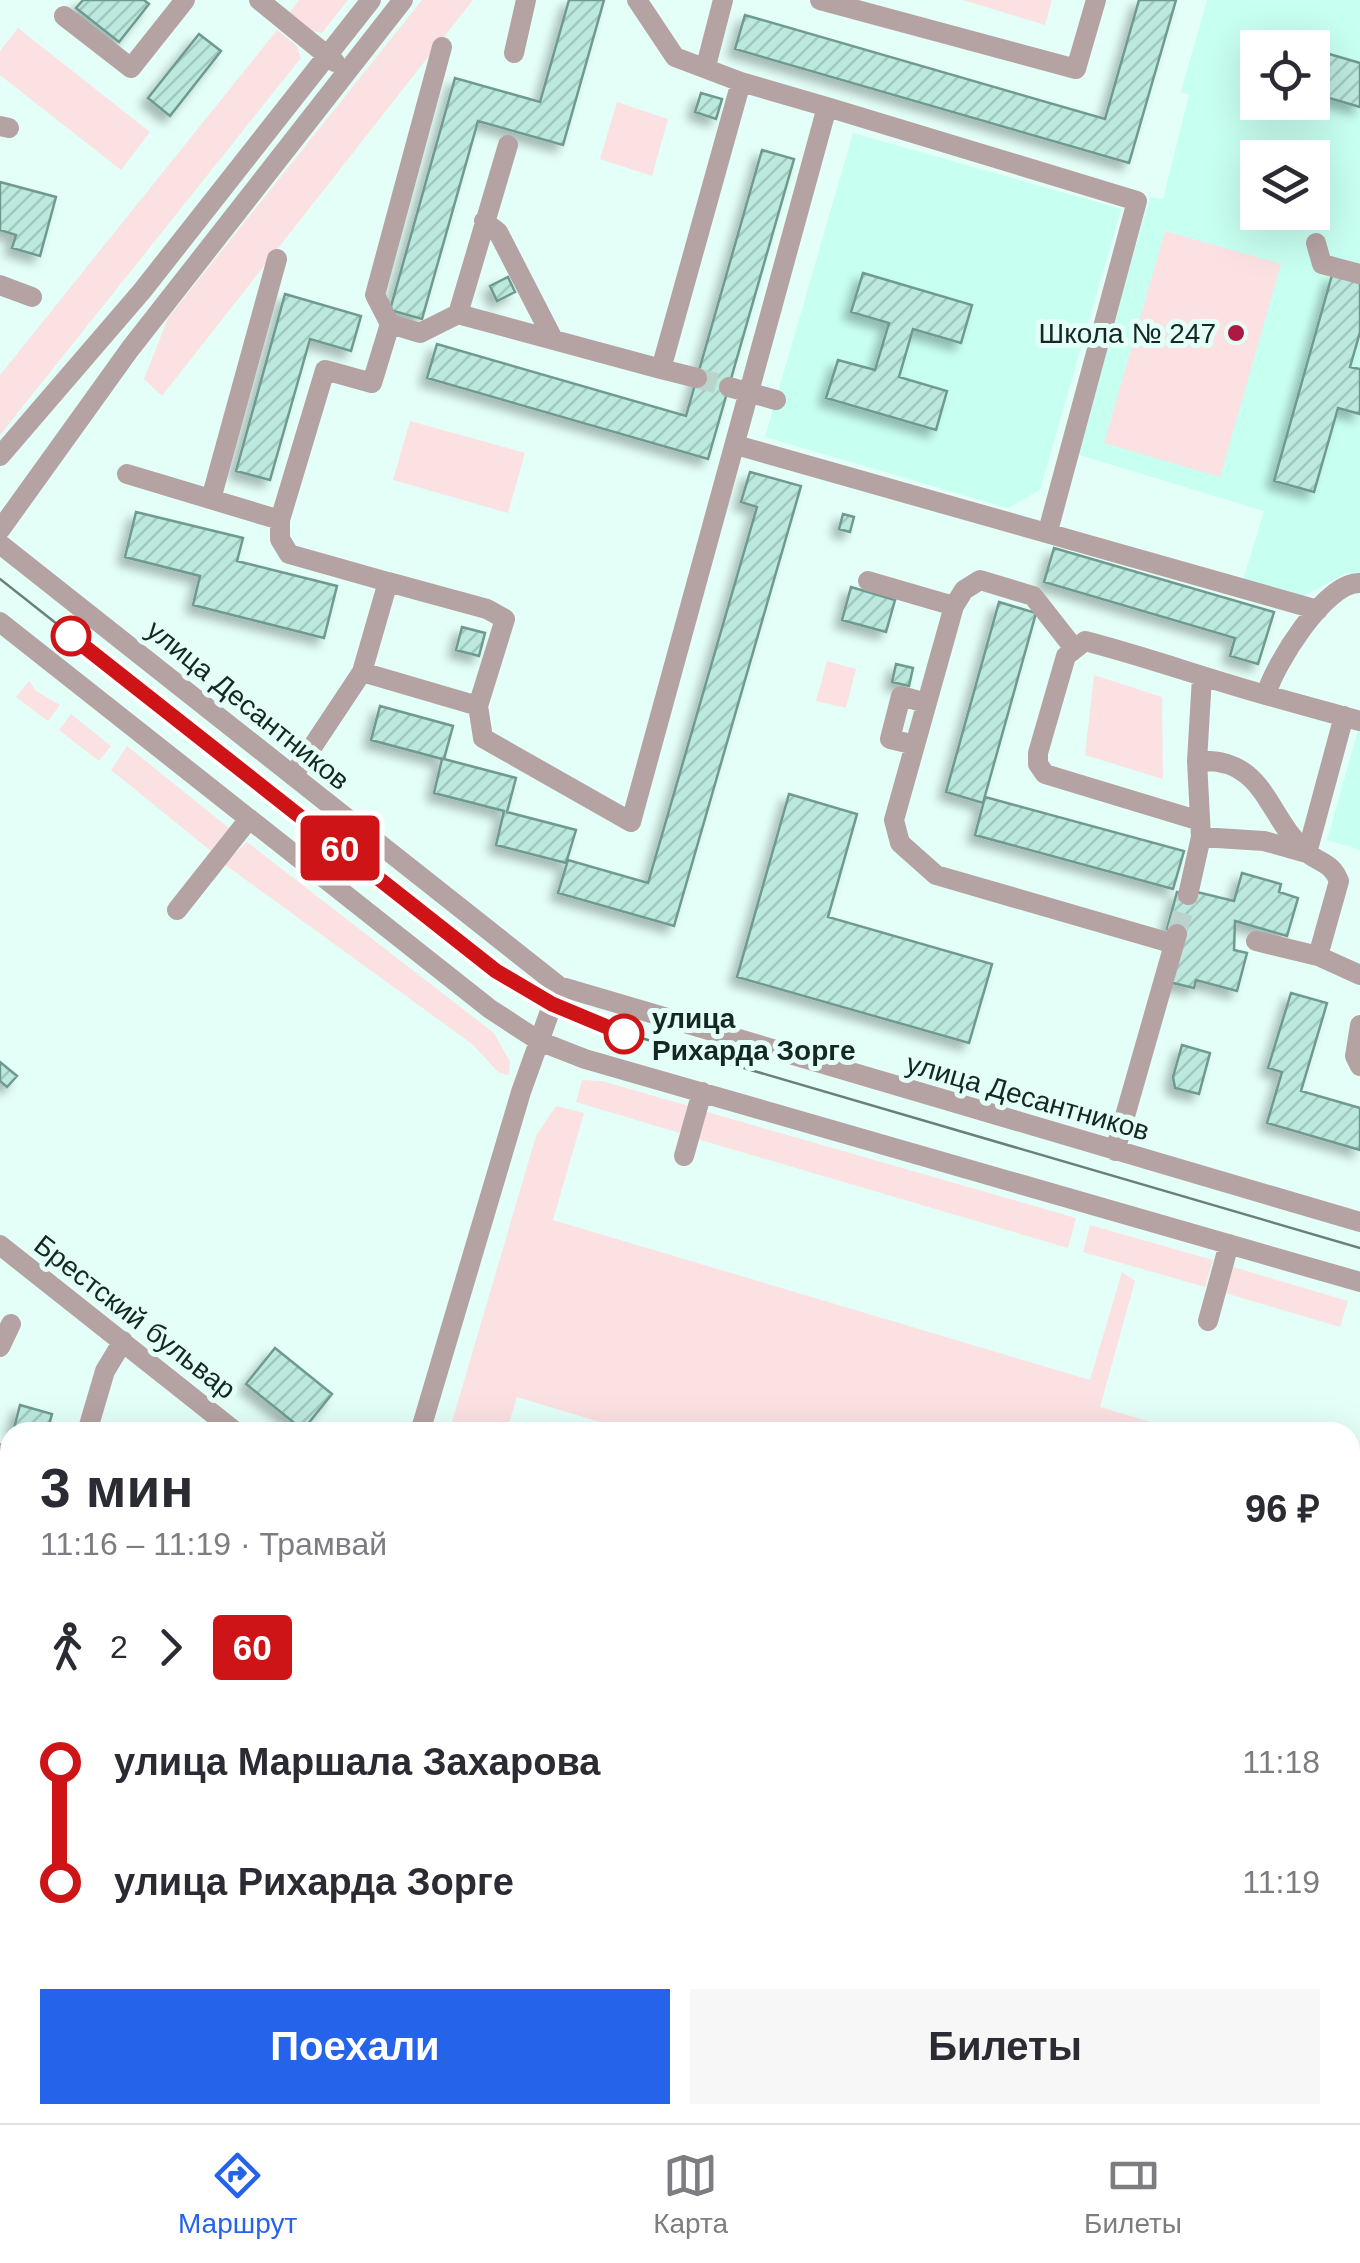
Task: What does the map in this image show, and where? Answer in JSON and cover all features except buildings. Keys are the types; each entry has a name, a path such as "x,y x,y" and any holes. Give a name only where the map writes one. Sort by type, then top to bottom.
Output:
{"street":[{"path":"64,16 131,68 185,0"},
{"path":"259,0 347,72"},
{"path":"0,456 142,290 371,0"},
{"path":"0,530 130,350 403,0"},
{"path":"514,53 526,0"},
{"path":"638,0 675,57 741,82 1137,201 1048,532"},
{"path":"706,66 724,0"},
{"path":"820,0 1076,70 1096,0"},
{"path":"442,47 375,296 390,324 420,333 458,314 697,378"},
{"path":"661,369 741,82"},
{"path":"390,324 372,383 324,370 280,520 280,540 289,554 488,609 506,619 478,706 483,738 632,822 736,445 738,390 827,107"},
{"path":"458,314 508,144"},
{"path":"484,222 498,232 552,337"},
{"path":"1316,243 1322,264 1360,274"},
{"path":"211,499 277,260"},
{"path":"0,285 32,296"},
{"path":"738,390 776,400"},
{"path":"736,445 998,523 1048,532 1318,610"},
{"path":"127,474 280,520"},
{"name":"улица Десантников","path":"0,544 559,986 1360,1222"},
{"path":"1073,647 1033,596 980,580 964,590 954,606 894,820 900,843 936,875 1176,938 1115,1151"},
{"path":"868,581 954,606"},
{"path":"293,776 362,672 388,582"},
{"path":"1266,695 1271,677 1318,610 1337,588 1360,583"},
{"path":"0,622 440,972 539,1041 702,1092 1360,1282"},
{"path":"1307,853 1352,719 1085,641 1073,647 1038,753 1038,764 1046,774 1201,829 1264,841 1324,860 1338,881 1318,956"},
{"path":"362,672 478,706"},
{"path":"1188,895 1201,829 1197,762 1202,677"},
{"path":"1197,762 1224,760 1250,775 1307,853"},
{"path":"177,910 249,819"},
{"path":"1256,940 1318,956 1360,975"},
{"path":"423,1422 559,986"},
{"path":"1360,1025 1354,1056 1360,1066"},
{"path":"684,1156 702,1092"},
{"path":"1208,1321 1229,1244"},
{"name":"Брестский бульвар","path":"0,1245 224,1422"},
{"path":"0,1348 11,1324"},
{"path":"91,1422 105,1371 123,1341"}],"shaded area":[{"path":"299,0 348,0 322,33 308,30 289,13"},
{"path":"422,0 473,0 162,396 144,379 168,318"},
{"path":"963,0 1052,0 1045,25"},
{"name":"Школа № 247","path":"1207,0 1360,0 1360,573 1344,574 1300,598 1243,580 1264,511 1076,454 1150,197 1163,199 1189,95 1181,92"},
{"path":"18,28 150,132 121,170 0,75 0,51"},
{"path":"277,30 297,46 301,58 0,435 0,375"},
{"path":"617,102 668,119 652,176 600,159"},
{"path":"853,133 1121,209 1040,490 1008,508 765,437"},
{"path":"1165,231 1281,264 1220,477 1104,443"},
{"path":"410,421 525,453 508,513 393,480"},
{"path":"827,661 856,669 846,708 816,701"},
{"path":"1094,675 1162,697 1163,779 1085,755"},
{"path":"29,681 36,691 60,705 48,721 16,697"},
{"path":"71,714 111,746 99,761 59,730"},
{"path":"1360,723 1360,850 1327,840"},
{"path":"127,746 229,828 211,851 111,770"},
{"path":"247,842 494,1033 510,1062 509,1075 499,1073 472,1044 224,864"},
{"path":"582,1080 602,1081 689,1106 683,1134 576,1102"},
{"path":"556,1106 584,1113 553,1220 1090,1380 1122,1272 1135,1281 1100,1407 1150,1422 600,1422 517,1397 509,1422 452,1422 536,1136"},
{"path":"704,1111 1076,1218 1068,1248 697,1139"},
{"path":"1090,1225 1213,1260 1205,1287 1083,1252"},
{"path":"1233,1267 1348,1301 1340,1327 1225,1293"}],"tunnel":[{"path":"697,378 729,387"},
{"path":"1177,932 1188,895"}],"tram line":[{"path":"0,579 496,971 552,1004 624,1033 1360,1248"},
{"name":"60","path":"71,636 496,971 552,1004 624,1034"}],"place":[{"name":"Школа № 247","path":"1236,333"},
{"name":"улица Рихарда Зорге","path":"624,1034"}]}
